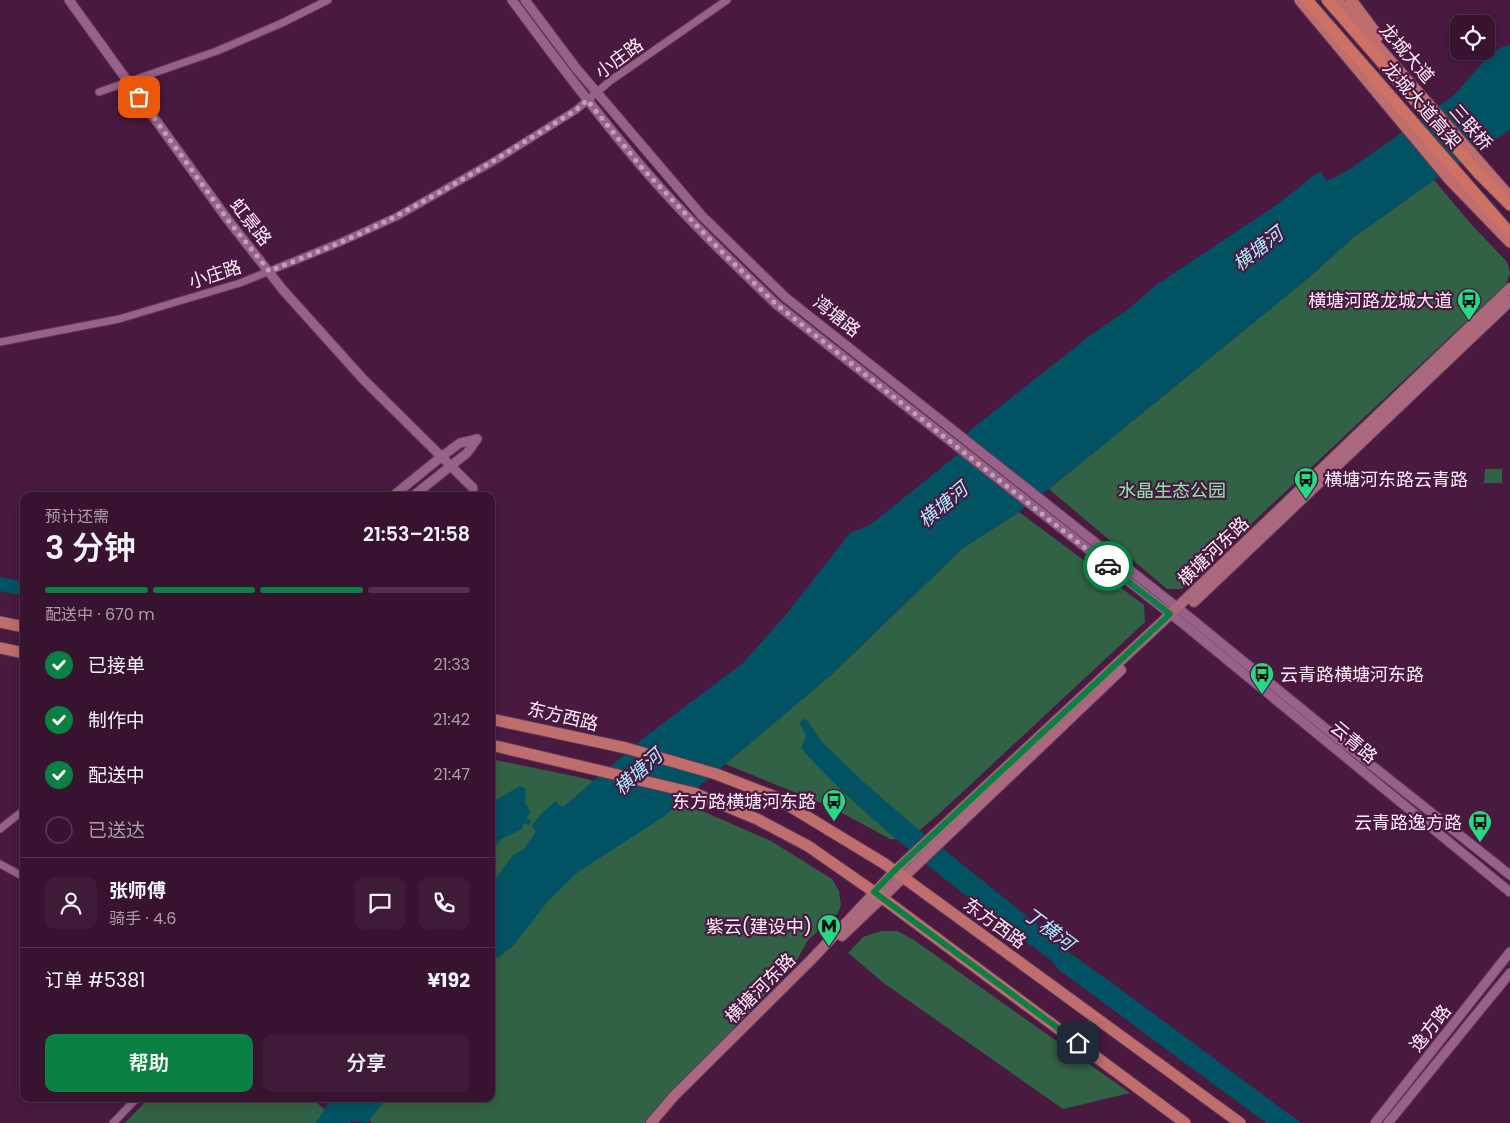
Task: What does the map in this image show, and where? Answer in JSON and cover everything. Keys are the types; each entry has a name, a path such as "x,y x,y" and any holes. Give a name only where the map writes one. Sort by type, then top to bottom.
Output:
{"highway":[{"name":"龙城大道高架","path":"1307,0 1510,233"},
{"name":"龙城大道高架","path":"1329,0 1478,173 1510,205"}],"main road":[{"path":"1300,0 1450,180 1510,242"},
{"name":"龙城大道","path":"1337,0 1430,106"},
{"path":"1351,0 1430,106"},
{"name":"三联桥","path":"1430,106 1510,196"},
{"name":"横塘河东路","path":"1177,613 1510,288"},
{"name":"横塘河东路","path":"651,1123 674,1096 899,874 1510,301"},
{"path":"0,622 20,626"},
{"path":"0,648 20,652"},
{"name":"东方西路","path":"495,719 626,748 716,774 773,796 899,874 1240,1123"},
{"path":"495,746 694,793 757,819 808,846 878,895 1185,1123"},
{"name":"横塘河东路","path":"658,1123 878,895"}],"street":[{"name":"虹景路","path":"69,0 228,220 284,290 363,379 473,488"},
{"path":"99,92 217,51 282,23 328,0"},
{"path":"512,0 587,100 643,169 719,249 777,305 1038,512 1177,613"},
{"name":"湾塘路","path":"525,0 576,68 702,216 785,297 1046,502 1177,613"},
{"name":"小庄路","path":"0,342 119,319 240,283 341,242 398,216 496,160 576,110 610,81 727,0"},
{"path":"398,492 460,443 477,439 467,453 418,492"},
{"name":"云青路","path":"1177,613 1510,876"},
{"name":"云青路","path":"1177,613 1510,892"},
{"path":"0,829 20,813"},
{"path":"0,864 20,875"},
{"name":"逸方路","path":"1375,1123 1510,952"},
{"name":"逸方路","path":"1388,1123 1510,974"},
{"path":"113,1123 133,1102"}],"green space":[{"name":"水晶生态公园","path":"1434,180 1471,224 1507,262 1510,273 1506,284 1182,589 1167,589 1049,489 1307,279 1354,237"},
{"path":"1485,469 1502,469 1502,483 1484,483"},
{"path":"1019,512 1144,605 1145,622 940,813 914,835 904,839 890,839 831,807 725,764 831,675 963,548"},
{"path":"495,760 583,778 702,811 771,841 832,879 839,891 841,905 838,913 808,940 797,960 647,1123 372,1123 347,1102 495,1102"},
{"path":"881,931 897,931 914,940 1130,1093 1063,1109 885,984 848,953 863,937"},
{"path":"145,1102 316,1102 339,1123 125,1123"}],"water":[{"name":"横塘河","path":"1510,44 1510,130 1434,180 1354,237 1307,279 1049,489 1019,512 963,548 831,675 663,817 578,872 548,901 514,945 499,957 495,958 495,880 513,855 523,850 536,832 532,826 539,816 555,801 563,807 646,736 743,663 788,612 850,533 870,525 962,451 968,432 1092,334 1130,308 1156,285 1275,206 1320,171 1327,181 1350,169 1453,96 1485,60 1495,60 1495,50"},
{"path":"0,577 20,581 20,595 0,591"},
{"path":"804,719 807,720 822,742 868,786 1044,930 1063,948 1301,1123 1266,1123 1059,970 1053,962 917,857 846,794 801,748 806,736 799,722"},
{"path":"520,786 526,789 525,803 531,812 526,818 531,821 529,825 524,823 522,829 501,839 495,847 495,801"},
{"path":"329,1102 384,1102 367,1123 353,1121 350,1123 316,1123"}],"way so far":[{"path":"139,97 228,220 269,271 341,242 398,216 496,160 576,110 587,100 643,169 719,249 777,305 1108,566"}],"place":[{"name":"横塘河路龙城大道","path":"1469,321"},
{"name":"横塘河东路云青路","path":"1306,500"},
{"name":"云青路横塘河东路","path":"1262,695"},
{"name":"东方路横塘河东路","path":"834,822"},
{"name":"云青路逸方路","path":"1480,843"},
{"name":"紫云(建设中)","path":"829,947"}],"route":[{"path":"1078,1043 874,892 894,871 1170,614 1108,566"}],"water label":[{"name":"丁横河","path":"1049,929"}]}
